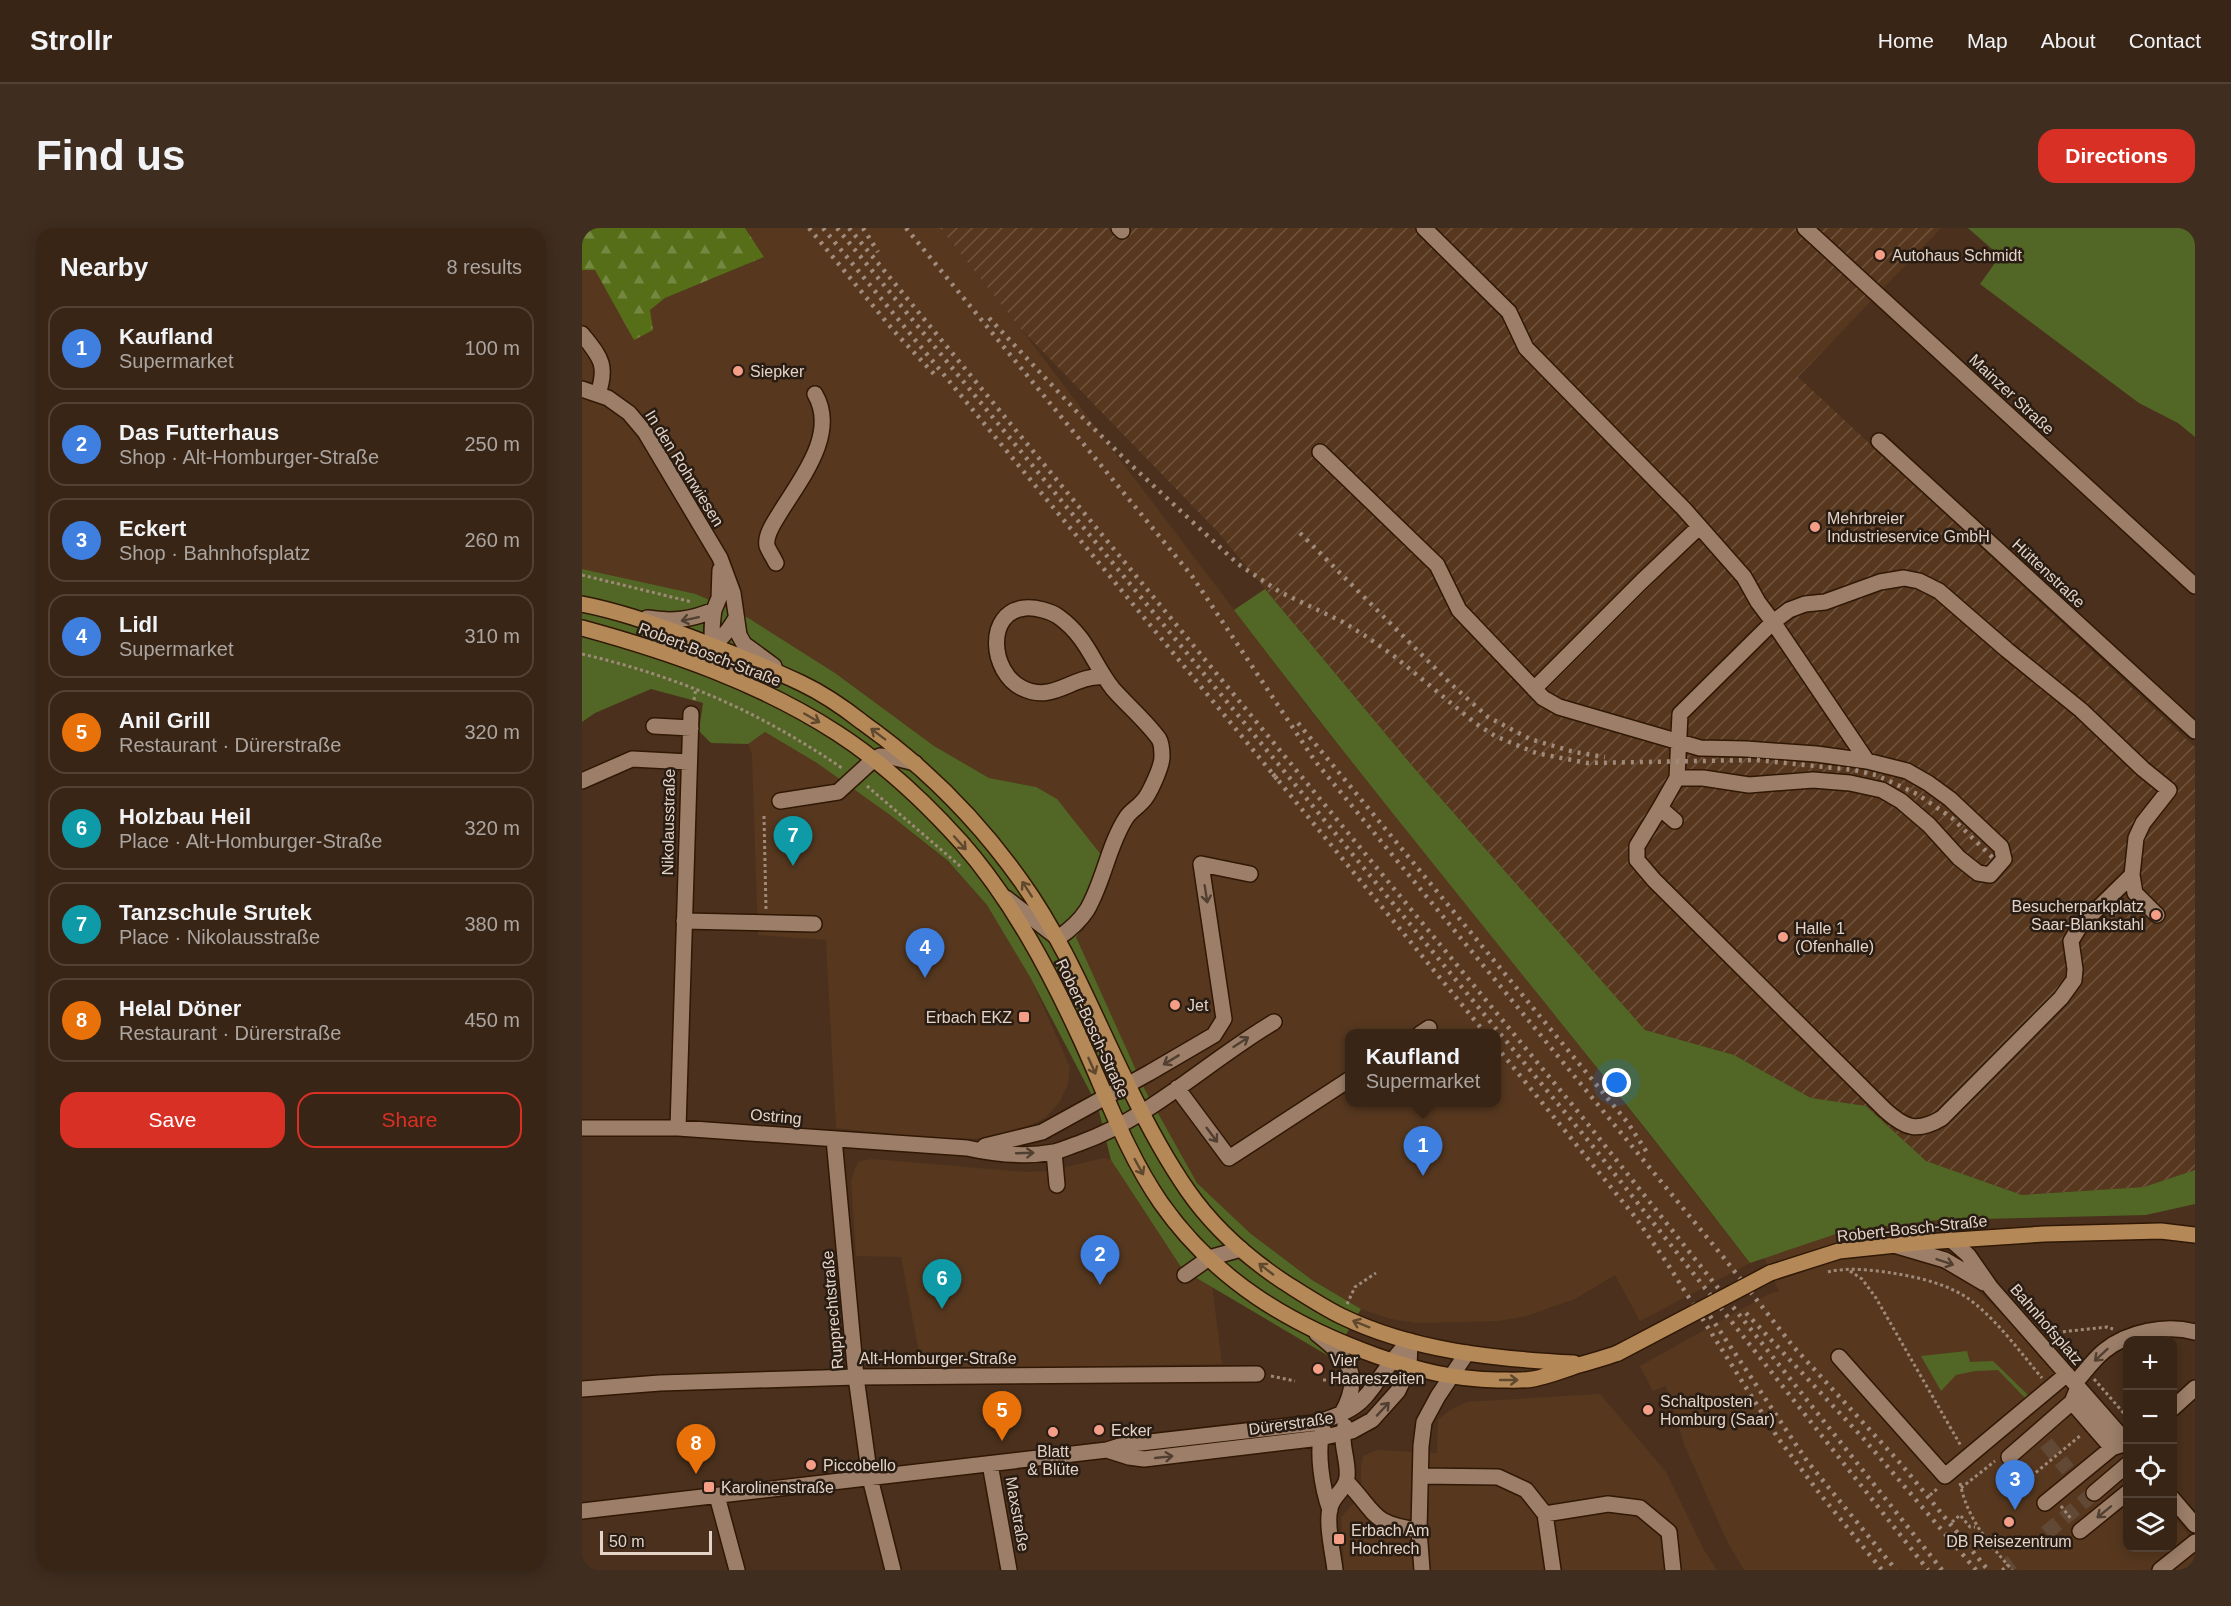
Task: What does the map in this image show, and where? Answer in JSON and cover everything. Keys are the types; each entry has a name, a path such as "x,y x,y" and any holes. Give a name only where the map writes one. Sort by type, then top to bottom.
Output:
{"main road":[{"name":"Robert-Bosch-Straße","path":"582,604 619,612 712,645 802,684 841,706 918,764 987,835 1023,883 1058,938 1155,1138 1188,1191 1208,1216 1241,1249 1270,1273 1340,1316 1410,1341 1467,1353 1583,1364"},
{"name":"Robert-Bosch-Straße","path":"582,628 622,639 760,690 831,729 908,789 961,842 1001,893 1060,993 1137,1164 1162,1205 1185,1233 1209,1258 1254,1296 1289,1318 1315,1332 1390,1361 1450,1377 1531,1380 1618,1353 1770,1273 1839,1251 2044,1234 2160,1231 2195,1235"},
{"name":"Robert-Bosch-Straße","path":"2160,1231 2195,1225"}],"street":[{"path":"1424,228 1509,312 1526,348 1700,527 1744,577 1758,602 1867,761"},
{"name":"Mainzer Straße","path":"1805,228 2195,586"},
{"path":"582,334 602,359 603,376 598,394"},
{"name":"In den Rohrwiesen","path":"582,389 598,394 629,413 645,432 720,558 733,593 739,635 744,644 759,657 802,684"},
{"path":"776,563 766,544 769,530 814,454 824,423 822,405 815,394"},
{"name":"Hüttenstraße","path":"1880,441 2195,731"},
{"path":"1320,452 1437,565 1459,610 1543,698 1559,707 1700,748 1785,751 1867,761 1907,771 1950,799 2001,847 2004,859 1990,875 1978,873 1959,858 1929,825 1901,801 1882,790 1850,783 1813,780 1749,785 1703,778 1677,778"},
{"path":"1534,689 1700,527"},
{"path":"720,558 721,580 719,598 714,610 712,645 718,660 726,669 760,690"},
{"path":"2132,875 2080,926 2071,941 2074,980 2061,998 1942,1118 1930,1125 1918,1128 1900,1123 1792,1020 1654,880 1637,860 1637,846 1677,778 1680,714 1773,622 1789,610 1805,604 1825,602 1880,582 1904,578 1919,581 1939,591 2081,710 2143,769 2169,790 2143,823 2136,838 2132,875 2135,893 2157,915"},
{"path":"1001,893 1058,938 1073,928 1087,909 1127,815 1144,801 1162,759 1161,741 1104,677 1086,643 1058,615 1026,607 1016,610 1007,617 1000,628 996,647 1000,665 1007,676 1022,688 1034,692 1052,692 1092,676 1104,677"},
{"path":"619,612 662,621 682,621 700,617 714,610"},
{"path":"622,639 683,651 698,651 712,645 727,634 736,618"},
{"path":"654,726 691,721 689,762"},
{"path":"780,801 838,792 880,756 918,764"},
{"name":"Nikolausstraße","path":"582,781 632,759 689,762 678,1128"},
{"path":"1660,808 1675,821"},
{"name":"Ostring","path":"967,1148 996,1145 1042,1132 1214,1035 1224,1018 1202,864 1250,874"},
{"path":"684,921 814,924"},
{"name":"Ostring","path":"582,1128 678,1128 967,1148 986,1152 1021,1154 1054,1152 1119,1127 1238,1043 1274,1022"},
{"path":"1177,1088 1229,1158 1345,1082"},
{"name":"Rupprechtstraße","path":"834,1139 856,1377 870,1478 893,1570"},
{"path":"1054,1152 1057,1185"},
{"path":"1951,1240 1974,1263 1991,1288"},
{"path":"1894,1245 1956,1266 1991,1288"},
{"path":"1185,1275 1209,1258 1241,1249"},
{"name":"Bahnhofsplatz","path":"1991,1288 2123,1439"},
{"name":"Bahnhofsplatz","path":"2073,1382 2103,1352 2132,1335 2182,1329 2195,1332"},
{"path":"1315,1332 1339,1352 1349,1368 1351,1390 1342,1434 1347,1469 1346,1481 1333,1500 1330,1510"},
{"name":"Dürerstraße","path":"582,1511 1107,1450 1123,1445 1326,1420 1348,1410 1364,1398 1390,1361 1410,1341"},
{"name":"Dürerstraße","path":"1107,1450 1144,1459 1320,1438 1352,1431 1372,1420 1398,1391 1409,1367 1410,1341"},
{"path":"1422,1570 1419,1530 1424,1422 1467,1353"},
{"path":"1839,1357 1945,1476 2051,1388 2073,1382 2072,1402 2041,1438 2009,1457"},
{"name":"Alt-Homburger-Straße","path":"582,1389 660,1383 856,1377 1257,1374"},
{"path":"2177,1404 2195,1388"},
{"path":"2072,1402 2112,1448"},
{"path":"1326,1420 1320,1438 1324,1492 1330,1510 1335,1570"},
{"path":"2049,1500 2072,1474 2112,1448 2123,1445"},
{"name":"Maxstraße","path":"990,1464 1009,1570"},
{"path":"2094,1493 2123,1468"},
{"path":"1421,1476 1498,1477 1526,1490 1545,1514 1553,1570"},
{"path":"1346,1481 1377,1518 1392,1526 1419,1530"},
{"path":"2080,1531 2123,1495"},
{"path":"717,1496 737,1570"},
{"path":"1545,1514 1608,1504 1640,1508 1669,1532 1673,1570"},
{"path":"2177,1504 2195,1525"},
{"path":"2160,1570 2195,1542"}],"path":[{"path":"764,816 766,923"},
{"path":"1821,1273 1848,1270 1880,1271 1938,1284 1967,1298 1981,1309 2051,1388"},
{"path":"1848,1270 1862,1279 1876,1298 1967,1457"},
{"path":"1340,1316 1355,1287 1376,1273"},
{"path":"2007,1338 2107,1327 2132,1335"},
{"path":"1257,1374 1295,1381"},
{"path":"2022,1484 2092,1426"},
{"path":"2009,1457 1998,1458 1961,1488 1968,1512 1976,1527 2011,1570"},
{"path":"1930,1495 1936,1490"},
{"path":"2049,1500 2080,1531"},
{"path":"1952,1522 1960,1515 1970,1527 1976,1527"},
{"path":"2002,1570 2008,1565"}],"shaded area":[{"path":"745,228 940,228 1021,329 1307,706 1497,941 1750,1263 1640,1321 1615,1275 1575,1299 1526,1316 1498,1321 1416,1323 1391,1319 1361,1309 1312,1280 1251,1234 1197,1183 1145,1090 1076,937 1085,928 1036,787 989,778 934,746 835,673 745,616 696,594 582,569 582,270 595,270 650,310 665,298 764,257"},
{"path":"940,228 1941,228 1798,377 2195,747 2195,1170 2145,1187 2022,1195 1926,1161 1866,1106 1811,1098 1734,1055 1645,1030 1414,768 1218,532 1021,329"},
{"path":"765,732 817,763 890,815 948,862 987,905 1030,977 1070,1067 1068,1084 1059,1103 1045,1118 1015,1132 985,1138 941,1139 836,1128 826,940 758,935 752,754 748,744"},
{"path":"1104,1158 1111,1160 1183,1270 1212,1286 1222,1364 922,1369 901,1257 856,1256 851,1180 858,1162 872,1159 1024,1172 1049,1171"},
{"path":"1937,1220 1941,1268 1975,1288 2007,1319 2052,1368 2123,1455 2123,1552 2177,1552 2177,1521 2186,1532 2195,1553 2195,1570 1744,1570 1726,1539 1684,1444 1666,1386 1653,1391 1640,1366 1767,1295 1779,1291 1764,1258 1845,1231"},
{"path":"1600,1394 1666,1472 1704,1550 1717,1570 1344,1570 1341,1517 1361,1496 1363,1456 1377,1450 1437,1453 1438,1420 1449,1411 1467,1402"}],"green space":[{"path":"582,228 745,228 764,257 665,298 650,310 653,330 634,340 595,270 582,270"},
{"path":"1968,228 2195,228 2195,437 2178,423 2139,403 1980,284 2000,256"},
{"path":"582,569 696,594 745,616 835,673 934,746 989,778 1036,787 1057,799 1113,870 1098,909 1076,937 1145,1090 1197,1183 1251,1234 1312,1280 1361,1309 1332,1358 1183,1270 1111,1160 1098,1107 1030,977 987,905 948,861 890,815 817,763 765,732 748,744 711,743 699,731 703,703 651,689 595,713 582,722"},
{"path":"1265,589 1414,768 1645,1030 1734,1055 1811,1098 1866,1106 1926,1161 2022,1195 2144,1187 2195,1170 2195,1204 2146,1215 1937,1220 1845,1231 1750,1263 1234,610"},
{"path":"1967,1351 1970,1362 1993,1361 2029,1396 2026,1399 1998,1370 1956,1375 1941,1391 1921,1356"}],"tunnel":[{"path":"2046,1443 2068,1470"},
{"path":"2046,1533 2094,1493"},
{"path":"2008,1565 2012,1562"}],"railway":[{"path":"809,228 893,330 934,374"},
{"path":"823,228 1277,779"},
{"path":"837,228 1496,1029"},
{"path":"849,228 1579,1113 1942,1570"},
{"path":"863,228 878,252"},
{"path":"906,228 1192,576 1315,761 1724,1258 1792,1345 1901,1464 1988,1570"},
{"path":"989,318 1079,414 1238,564 1280,592 1343,622 1367,637 1394,656 1475,723 1495,736 1536,753 1587,763 1756,760 1854,770 1876,775 1917,794 1952,818 1994,859"},
{"path":"1300,533 1452,685 1488,717 1530,739 1574,752 1605,757"},
{"path":"1298,723 1628,1123 1648,1154"},
{"path":"1273,774 1482,1029"},
{"path":"1501,1035 1591,1144 1928,1570"},
{"path":"1501,1052 1636,1218 1778,1438 1882,1570"},
{"path":"1700,1301 1807,1461 1896,1570"},
{"path":"1746,1313 1863,1438 1976,1570"}],"place":[{"name":"Autohaus Schmidt","path":"1880,255"},
{"name":"Siepker","path":"738,371"},
{"name":"Mehrbreier Industrieservice GmbH","path":"1815,527"},
{"name":"Tanzschule Srutek","path":"793,866"},
{"name":"Besucherparkplatz Saar-Blankstahl","path":"2156,915"},
{"name":"Halle 1 (Ofenhalle)","path":"1783,937"},
{"name":"Lidl","path":"925,978"},
{"name":"Jet","path":"1175,1005"},
{"name":"Erbach EKZ","path":"1024,1017"},
{"name":"Kaufland","path":"1423,1176"},
{"name":"Das Futterhaus","path":"1100,1285"},
{"name":"Holzbau Heil","path":"942,1309"},
{"name":"Vier Haareszeiten","path":"1318,1369"},
{"name":"Schaltposten Homburg (Saar)","path":"1648,1410"},
{"name":"Ecker","path":"1099,1430"},
{"name":"Blatt & Blüte","path":"1053,1432"},
{"name":"Anil Grill","path":"1002,1441"},
{"name":"Piccobello","path":"811,1465"},
{"name":"Helal Döner","path":"696,1474"},
{"name":"Karolinenstraße","path":"709,1487"},
{"name":"Eckert","path":"2015,1510"},
{"name":"DB Reisezentrum","path":"2009,1522"},
{"name":"Erbach Am Hochrech","path":"1339,1539"}]}
